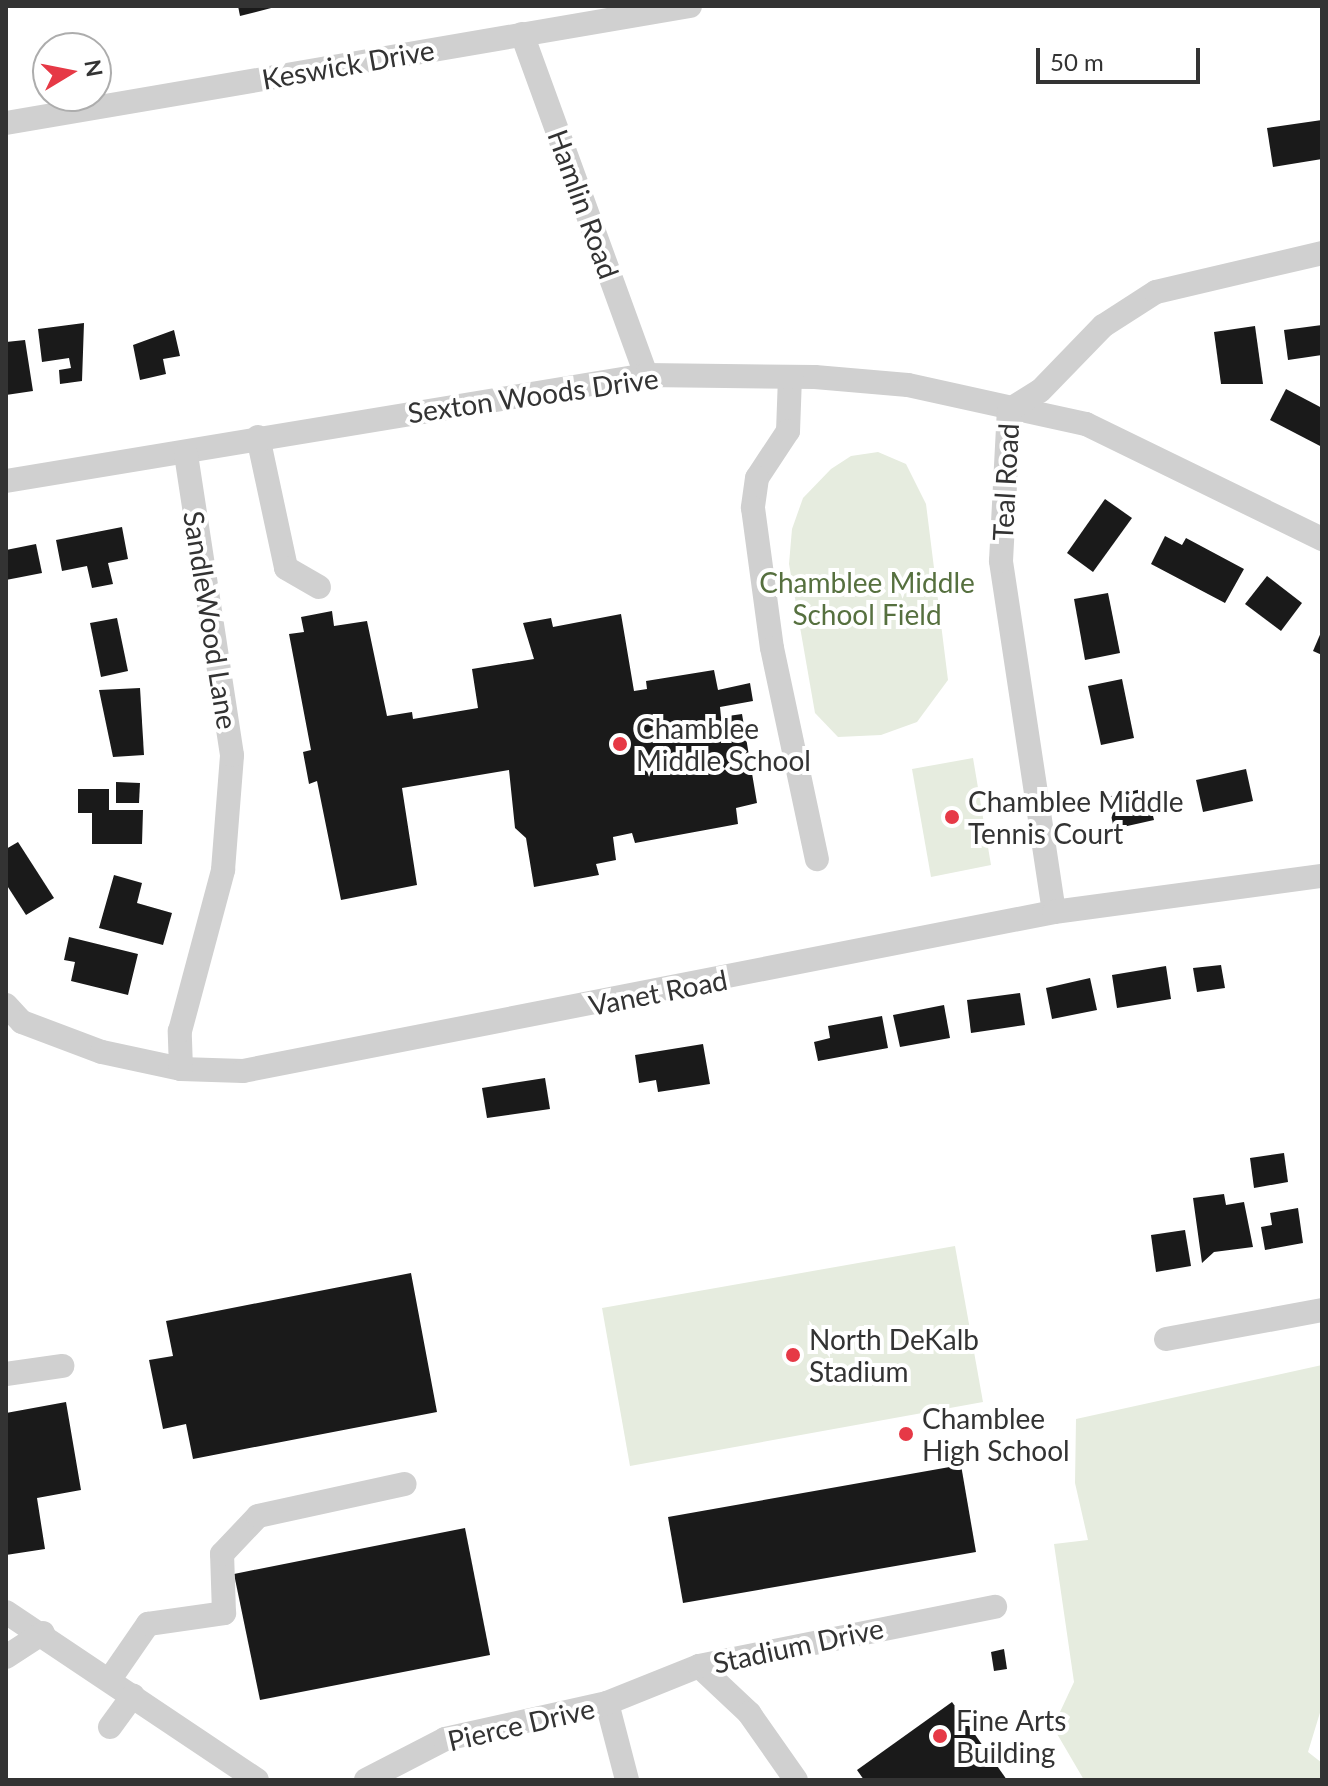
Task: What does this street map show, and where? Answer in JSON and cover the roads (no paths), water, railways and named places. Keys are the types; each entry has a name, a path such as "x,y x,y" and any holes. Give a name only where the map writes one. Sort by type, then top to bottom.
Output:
{"street":[{"name":"Keswick Drive","path":"6,123 690,6"},
{"name":"Hamlin Road","path":"522,34 646,375"},
{"name":"Teal Road","path":"1054,912 1001,561 1009,410 1040,391 1103,326 1156,292 1322,253"},
{"name":"Sexton Woods Drive","path":"6,481 186,454 258,437 646,375 790,377 908,385 1009,410 1086,424 1322,539"},
{"path":"790,377 788,431 757,478 753,508 772,648 817,859"},
{"path":"258,437 286,568 319,587"},
{"name":"SandleWood Lane","path":"181,1069 180,1031 223,870 232,755 186,454"},
{"name":"Vanet Road","path":"11,1020 102,1052 181,1069 243,1071 327,1057 1054,912 1322,876"},
{"path":"1166,1339 1322,1310"},
{"path":"6,1374 62,1366"},
{"path":"110,1679 148,1624 224,1613 222,1554 258,1516 405,1484"},
{"name":"Stadium Drive","path":"607,1703 699,1666 995,1607"},
{"path":"6,1612 43,1633 257,1780"},
{"path":"6,1657 43,1633"},
{"path":"699,1666 749,1713 796,1780"},
{"path":"110,1727 133,1695"},
{"name":"Pierce Drive","path":"366,1780 445,1739 607,1703 627,1780"}],"place":[{"name":"Chamblee Middle School","path":"620,744"},
{"name":"Chamblee Middle Tennis Court","path":"952,817"},
{"name":"North DeKalb Stadium","path":"793,1355"},
{"name":"Chamblee High School","path":"906,1434"},
{"name":"Fine Arts Building","path":"940,1736"}],"park label":[{"name":"Chamblee Middle School Field","path":"867,598"}]}
